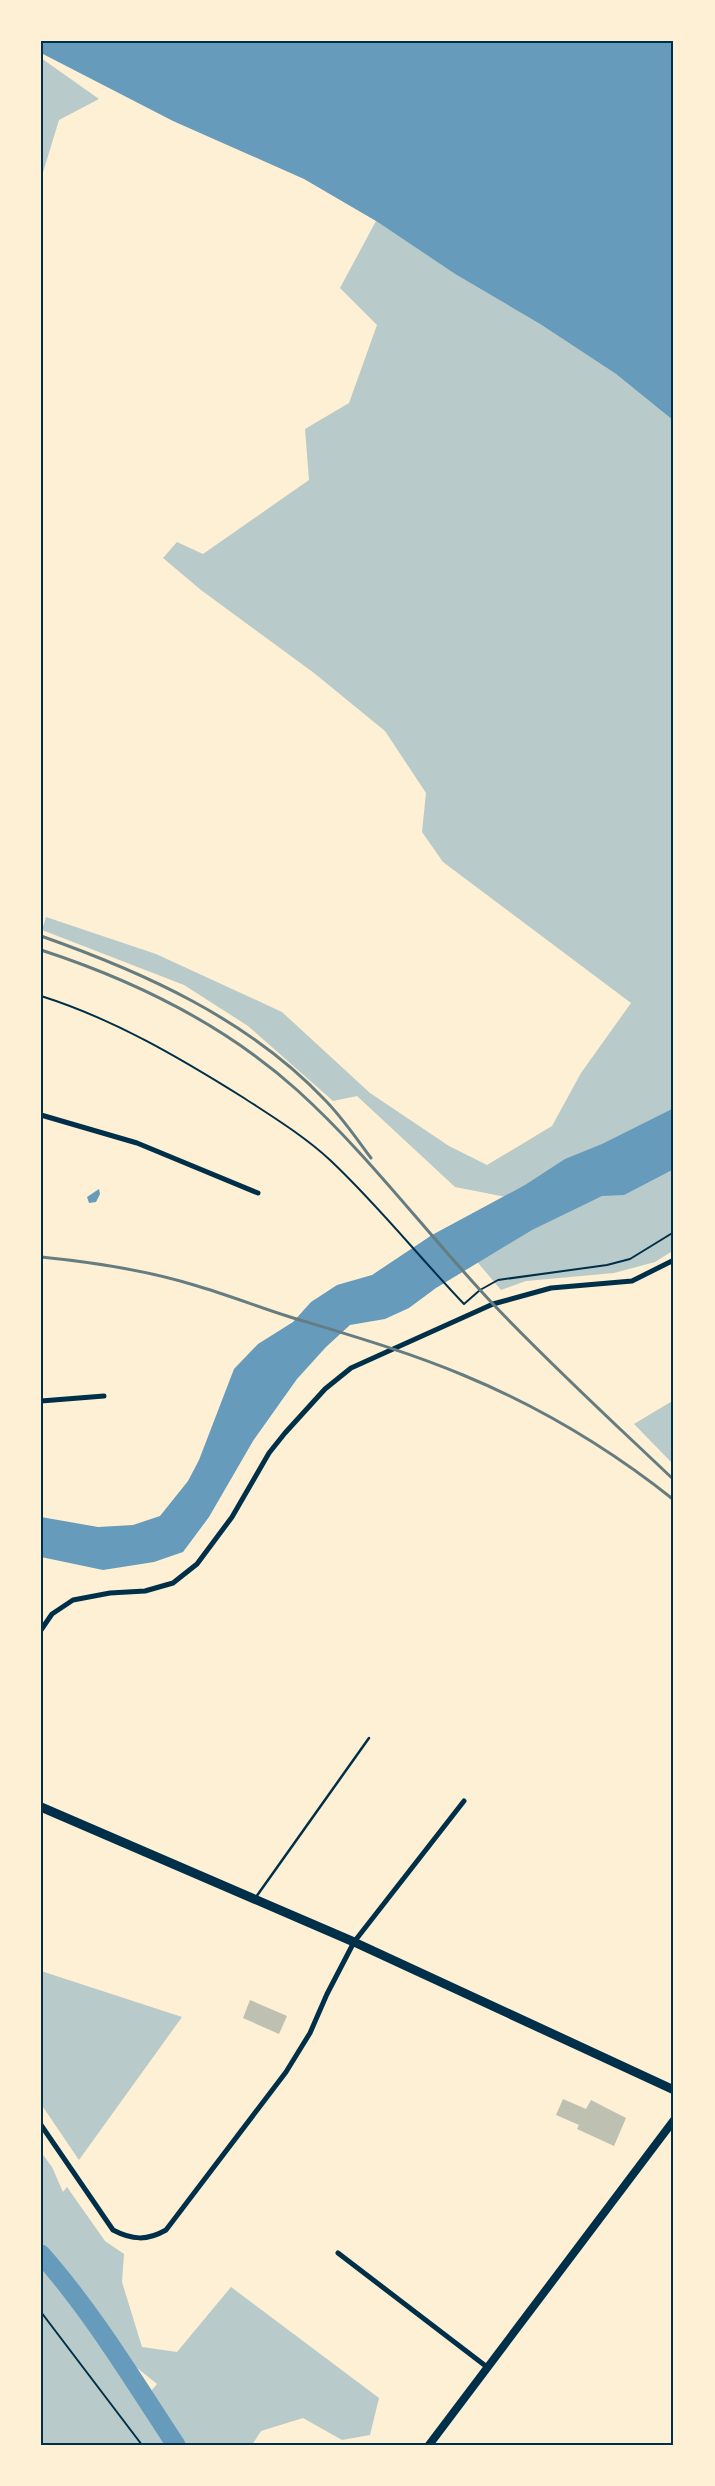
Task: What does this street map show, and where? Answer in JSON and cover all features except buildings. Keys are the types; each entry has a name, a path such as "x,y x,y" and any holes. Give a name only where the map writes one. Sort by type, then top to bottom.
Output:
{"main road":[{"path":"41,1807 354,1942 674,2090"},
{"path":"429,2445 674,2120"}],"street":[{"path":"41,1116 136,1143 258,1193"},
{"path":"41,1630 52,1614 73,1600 110,1593 144,1591 174,1583 197,1564 232,1517 269,1453 325,1389 351,1368 460,1317 493,1304 552,1288 632,1281 674,1260"},
{"path":"41,1401 104,1396"},
{"path":"41,2126 113,2230 126,2237 153,2238 166,2230 286,2072 310,2034 327,1994 354,1942 464,1801"},
{"path":"338,2253 487,2367"}],"lane":[{"path":"255,1898 369,1738"}],"path":[{"path":"41,996 112,1024 158,1046 268,1114 328,1158 464,1304 480,1290 498,1280 607,1265 630,1258 674,1232"},
{"path":"41,2312 142,2445"}],"shaded area":[{"path":"41,58 99,99 59,120 41,179"},
{"path":"376,221 455,274 540,324 616,374 674,421 674,1109 511,1198 455,1187 357,1096 333,1101 248,1026 184,985 42,930 46,917 156,954 282,1012 370,1093 449,1146 487,1165 552,1126 581,1073 631,1003 443,862 422,832 426,793 385,731 314,673 201,590 163,558 177,542 203,554 309,480 305,429 349,403 377,325 340,288"},
{"path":"674,1111 674,1250 655,1262 614,1273 526,1281 501,1290 456,1237"},
{"path":"674,1400 674,1465 634,1424"},
{"path":"41,1971 182,2017 79,2160 41,2104"},
{"path":"41,2152 52,2167 63,2192 67,2187 105,2241 124,2254 122,2282 142,2347 177,2352 231,2287 379,2398 370,2435 342,2440 303,2418 261,2431 252,2445 41,2445","holes":["115,2342 131,2363 157,2384 151,2391 114,2351"]}],"water":[{"path":"41,41 674,41 674,421 616,374 540,324 455,274 376,221 304,179 173,121 41,53"},
{"path":"674,1108 674,1169 624,1195 602,1196 532,1230 436,1288 409,1308 385,1319 350,1325 326,1347 297,1379 253,1441 209,1517 183,1552 154,1562 103,1570 41,1557 41,1517 98,1527 133,1525 160,1516 188,1481 199,1460 234,1369 258,1344 293,1322 311,1302 337,1285 372,1275 432,1235 525,1185 565,1159 602,1144"},
{"path":"99,1189 100,1194 96,1202 89,1203 87,1197"}],"waterway":[{"path":"41,2254 95,2323 176,2445"}],"railway":[{"path":"41,936 118,965 155,982 228,1022 262,1045 324,1099 371,1158"},
{"path":"41,950 110,975 209,1025 240,1045 297,1090 349,1141 515,1327 674,1480"},
{"path":"41,1257 80,1261 157,1275 217,1292 441,1366 519,1400 573,1430 625,1463 674,1500"}]}
